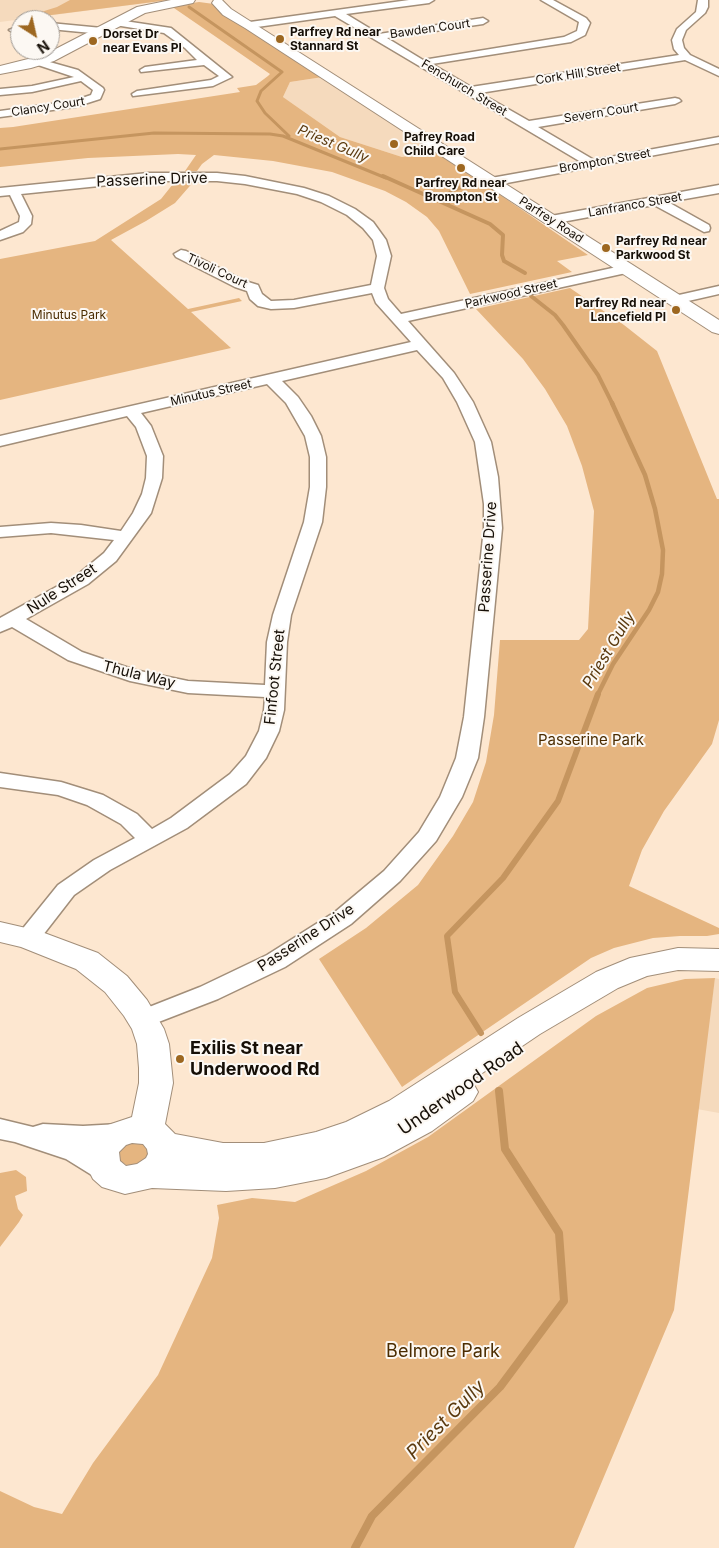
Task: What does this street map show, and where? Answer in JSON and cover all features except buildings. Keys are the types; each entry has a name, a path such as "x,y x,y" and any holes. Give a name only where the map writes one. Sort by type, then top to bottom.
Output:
{"main road":[{"path":"0,70 39,62 58,54 140,10 166,4 206,1"},
{"name":"Parfrey Road","path":"206,1 233,6 250,25 719,328"},
{"path":"14,935 68,952 87,961 104,973 128,998 143,1019 153,1044 156,1083 145,1146 107,1143 102,1151 102,1161 105,1169"},
{"name":"Underwood Road","path":"105,1169 115,1177 125,1180 140,1178 145,1146 226,1177 275,1174 326,1164 372,1147 420,1122 539,1035 607,980 641,966 678,959 719,960"}],"street":[{"path":"250,25 429,0"},
{"path":"422,63 567,40 581,33 585,23 583,20 546,0"},
{"path":"703,0 703,7 700,13 682,29 677,40 679,49 686,57 719,73"},
{"name":"Fenchurch Street","path":"337,12 591,163"},
{"path":"66,27 80,20"},
{"name":"Bawden Court","path":"377,37 483,22"},
{"path":"118,23 167,30 227,77 214,83 137,94"},
{"path":"60,27 102,31"},
{"name":"Cork Hill Street","path":"469,91 686,57"},
{"name":"Clancy Court","path":"0,114 75,104 96,97 99,90 70,70 39,62"},
{"path":"145,70 206,62"},
{"name":"Clancy Court","path":"0,92 32,89 82,78"},
{"name":"Severn Court","path":"527,125 675,101"},
{"name":"Brompton Street","path":"491,182 719,140"},
{"name":"Passerine Drive","path":"7,192 114,179 186,176 245,180 300,191 351,212 368,225 380,240 384,256 377,288 381,300 449,376 465,402 483,442 493,504 493,528 474,717 467,758 451,797 428,836 392,876 343,918 276,962 209,994 143,1019"},
{"name":"Lanfranco Street","path":"552,220 719,189"},
{"path":"0,236 25,224 26,216 7,192"},
{"path":"658,201 704,228"},
{"name":"Tivoli Court","path":"180,254 240,284 253,288 255,296 263,302 282,306 377,288"},
{"name":"Parkwood Street","path":"397,319 626,269"},
{"path":"675,300 719,290"},
{"name":"Minutus Street","path":"0,441 422,344"},
{"name":"Finfoot Street","path":"14,935 66,890 102,864 178,823 238,779 255,758 269,731 275,692 277,642 282,615 313,522 318,487 318,457 313,436 292,400 271,379"},
{"name":"Nule Street","path":"7,623 82,580 110,557 142,513 154,478 154,456 150,440 130,411"},
{"path":"0,532 51,528 126,537"},
{"name":"Thula Way","path":"7,623 75,656 130,675 188,687 275,692"},
{"path":"0,780 61,789 95,800 129,819 149,840"},
{"name":"Underwood Road","path":"8,1130 83,1136 145,1146"},
{"name":"Underwood Road","path":"8,1130 76,1152 105,1169"}],"shaded area":[{"path":"0,0 169,0 60,14 60,10 10,10 10,21 0,22"},
{"path":"323,77 436,151 402,157 340,137 283,97 290,82"},
{"path":"715,978 719,979 719,1113 697,1109"}],"green space":[{"path":"70,0 169,0 60,14 60,10 47,10"},
{"path":"199,2 214,4 323,77 290,82 283,97 340,137 402,157 436,151 588,255 557,261 572,272 470,294 439,231 427,217 406,202 385,191 332,172 273,161 214,155 202,164 197,171 185,171 196,155 178,154 88,158 0,167 0,128 240,92 237,88 256,85 268,76 270,74 171,6"},
{"name":"Minutus Park","path":"177,179 195,180 175,203 111,240 188,309 239,298 242,301 191,312 231,348 0,400 0,259 95,241 161,199"},
{"name":"Passerine Park","path":"570,288 624,325 657,351 717,499 719,499 719,720 712,744 664,811 642,850 629,886 719,928 719,934 653,938 614,948 591,958 402,1087 319,959 366,928 418,885 453,836 473,802 486,762 494,715 500,640 579,640 588,629 594,511 582,466 567,426 545,389 523,359 476,309"},
{"name":"Belmore Park","path":"715,978 674,1310 574,1548 0,1548 0,1491 34,1507 62,1514 93,1463 158,1375 212,1258 219,1218 217,1205 252,1198 295,1202 366,1171 428,1137 596,1016 647,988 685,979"},
{"path":"142,1142 150,1151 144,1163 128,1166 120,1161 118,1154 127,1143"},
{"path":"16,1170 26,1177 27,1191 15,1196 18,1209 23,1215 0,1247 0,1173"}],"waterway":[{"path":"189,7 282,72 261,91 257,101 265,113 289,136"},
{"name":"Priest Gully","path":"0,149 154,133 270,134 283,136 386,178"},
{"name":"Priest Gully","path":"383,176 490,224 503,235 502,255 504,261 525,273"},
{"path":"448,204 445,201 449,194 453,190 462,187"},
{"name":"Priest Gully","path":"531,296 555,315 563,325 598,375 612,403"},
{"name":"Priest Gully","path":"598,694 613,664 649,610 658,592 662,574 663,550 655,509 645,475 612,403"},
{"name":"Priest Gully","path":"481,1033 455,992 447,936 503,878 558,801 598,694"},
{"name":"Priest Gully","path":"355,1548 372,1516 500,1387 564,1301 559,1233 505,1149 499,1091"}],"place":[{"name":"Parfrey Rd near Stannard St","path":"280,39"},
{"name":"Dorset Dr near Evans Pl","path":"93,41"},
{"name":"Pafrey Road Child Care","path":"394,144"},
{"name":"Parfrey Rd near Brompton St","path":"461,168"},
{"name":"Parfrey Rd near Parkwood St","path":"606,248"},
{"name":"Parfrey Rd near Lancefield Pl","path":"676,310"},
{"name":"Exilis St near Underwood Rd","path":"180,1059"}]}
